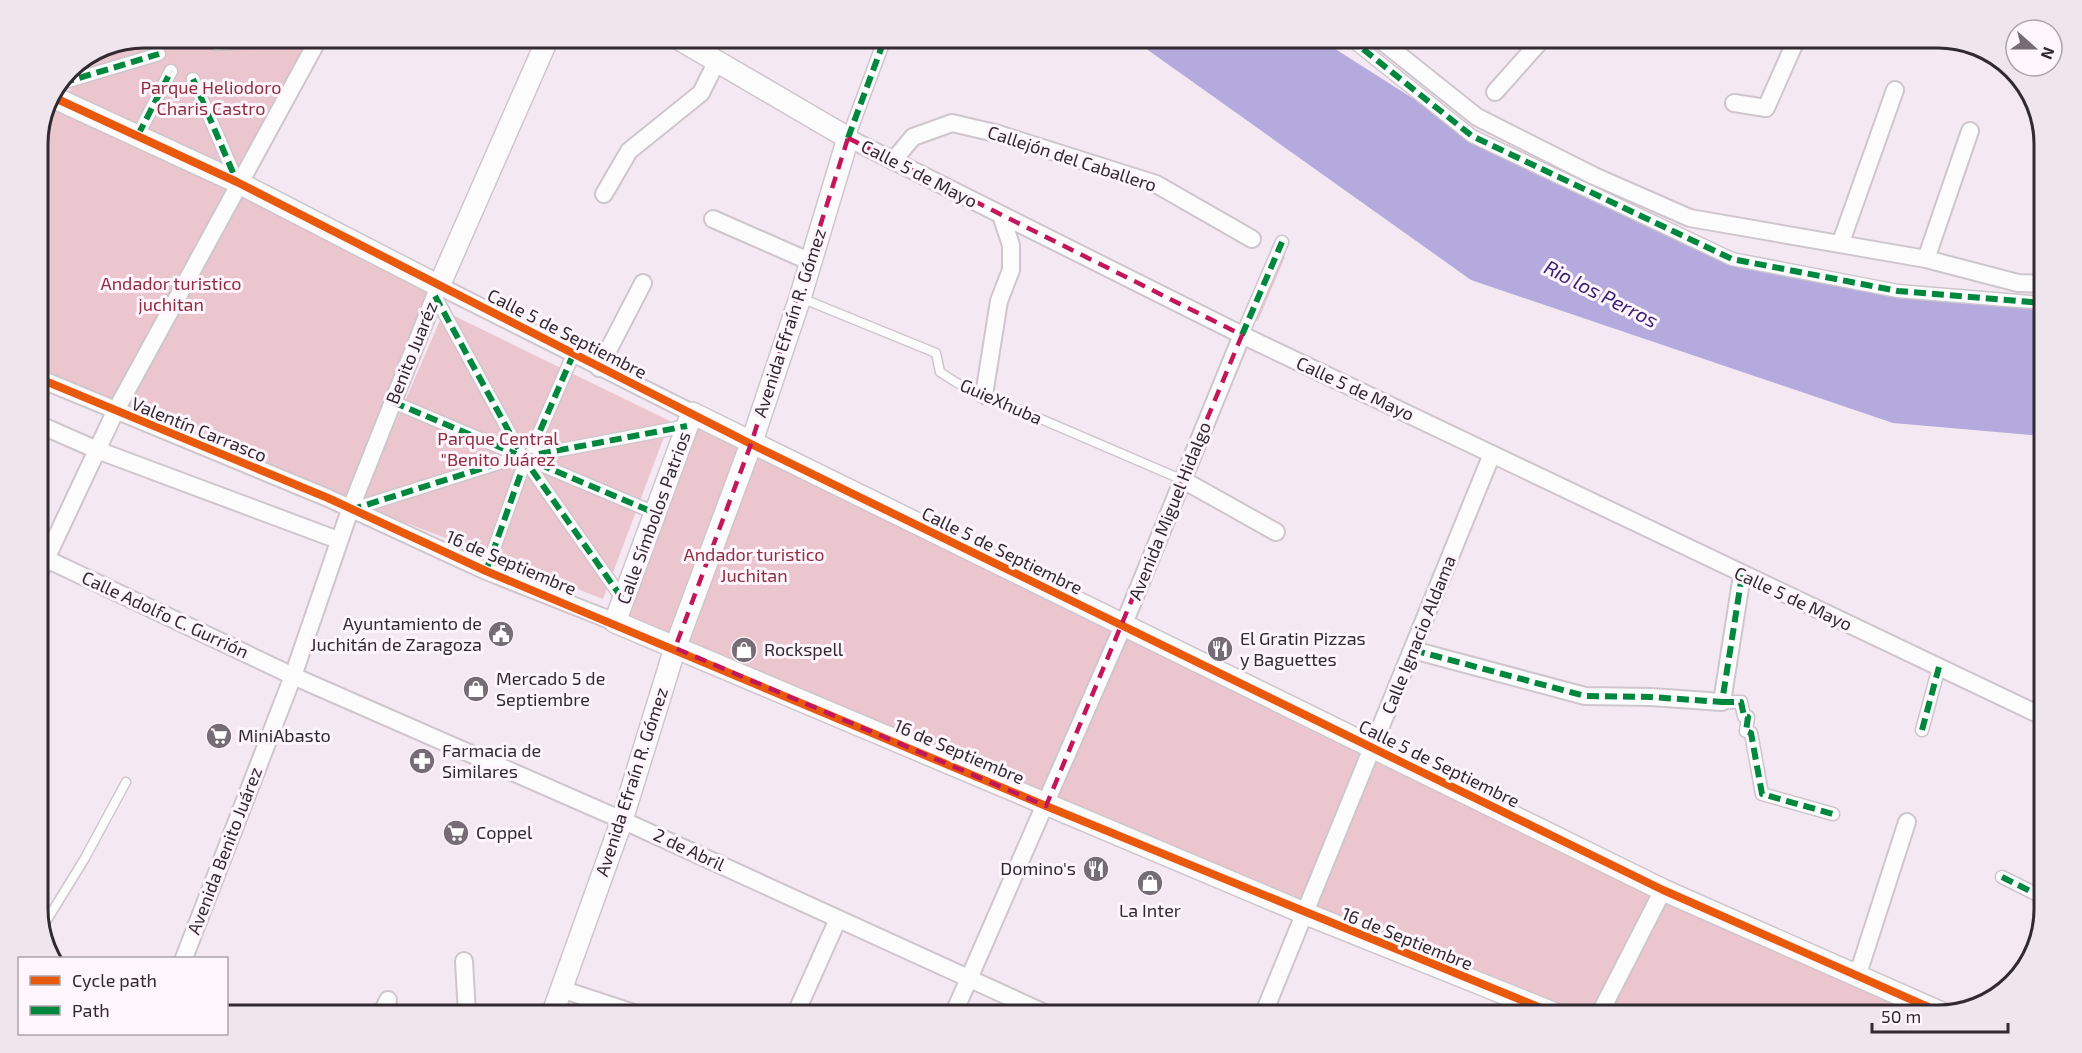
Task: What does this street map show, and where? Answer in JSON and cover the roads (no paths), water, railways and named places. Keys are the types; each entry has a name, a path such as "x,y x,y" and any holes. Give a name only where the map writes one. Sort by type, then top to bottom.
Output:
{"street":[{"path":"48,545 114,412 237,182 313,48"},
{"name":"Benito Juaréz","path":"293,676 338,540 437,291 544,48"},
{"name":"Calle 5 de Mayo","path":"698,48 848,138 1242,335 2034,712"},
{"name":"Avenida Efraín R. Gómez","path":"556,1005 622,820 675,648 751,444 800,298 848,138 881,48"},
{"path":"1362,48 1472,136 1732,259 1898,291 2034,302"},
{"path":"1391,48 1477,117 1594,176 1690,218 1840,242 1926,259 2018,283 2034,284"},
{"path":"1495,92 1534,48"},
{"path":"1734,103 1766,108 1793,48"},
{"path":"73,80 159,54"},
{"path":"604,194 629,151 701,93 717,61"},
{"path":"138,135 171,71"},
{"path":"193,79 237,182"},
{"path":"1840,242 1895,90"},
{"name":"Calle 5 de Septiembre","path":"59,100 237,182 437,291 599,368 690,419 751,444 1663,890 1923,1005"},
{"name":"Callejón del Caballero","path":"893,161 913,137 952,123 995,133 1156,184 1252,239"},
{"path":"1926,259 1970,131"},
{"path":"984,395 999,301 1011,270 1011,245 1001,215"},
{"path":"713,219 811,262"},
{"path":"1242,335 1282,242"},
{"path":"599,368 643,283"},
{"path":"437,291 517,454 533,461 624,601"},
{"name":"Avenida Miguel Hidalgo","path":"958,1005 1123,626 1242,335"},
{"path":"486,571 533,461 573,355"},
{"name":"Valentín Carrasco","path":"48,382 114,412 328,498 350,510"},
{"path":"393,402 655,513"},
{"path":"533,461 690,419"},
{"name":"Calle Símbolos Patrios","path":"615,622 690,419"},
{"path":"48,428 97,450 338,540"},
{"path":"350,510 517,454"},
{"name":"Calle Ignacio Aldama","path":"1267,1005 1492,454"},
{"path":"1183,480 1276,532"},
{"name":"16 de Septiembre","path":"350,510 486,571 615,622 1046,806 1531,1005"},
{"name":"Calle Adolfo C. Gurrión","path":"48,560 293,676"},
{"path":"1722,702 1742,575"},
{"path":"1413,650 1585,696 1741,702 1744,716 1748,717 1746,732 1751,733 1762,794 1833,814"},
{"path":"1922,730 1940,667"},
{"name":"2 de Abril","path":"293,676 622,820 1025,1005"},
{"name":"Avenida Benito Juárez","path":"184,957 293,676"},
{"path":"1857,977 1907,822"},
{"path":"2002,877 2034,893"},
{"path":"1605,1005 1663,890"},
{"path":"800,1005 838,919"},
{"path":"464,961 466,1005"},
{"path":"561,989 608,1005"}],"lane":[{"name":"GuieXhuba","path":"800,298 936,353 940,372 957,383 1183,480"},
{"path":"48,917 126,782"}],"water":[{"name":"Rio los Perros","path":"1145,48 1334,48 1472,136 1732,259 1898,291 2034,302 2034,435 1893,423 1471,280"}],"place":[{"name":"Ayuntamiento de Juchitán de Zaragoza","path":"501,634"},
{"name":"El Gratin Pizzas y Baguettes","path":"1220,649"},
{"name":"Rockspell","path":"744,650"},
{"name":"Mercado 5 de Septiembre","path":"476,689"},
{"name":"MiniAbasto","path":"219,736"},
{"name":"Farmacia de Similares","path":"422,761"},
{"name":"Coppel","path":"456,833"},
{"name":"Domino's","path":"1096,869"},
{"name":"La Inter","path":"1150,883"}],"park label":[{"name":"Parque Heliodoro Charis Castro","path":"211,98"},
{"name":"Andador turistico juchitan","path":"171,294"},
{"name":"Parque Central \"Benito Juárez","path":"498,449"},
{"name":"Andador turistico Juchitan","path":"754,565"}]}
